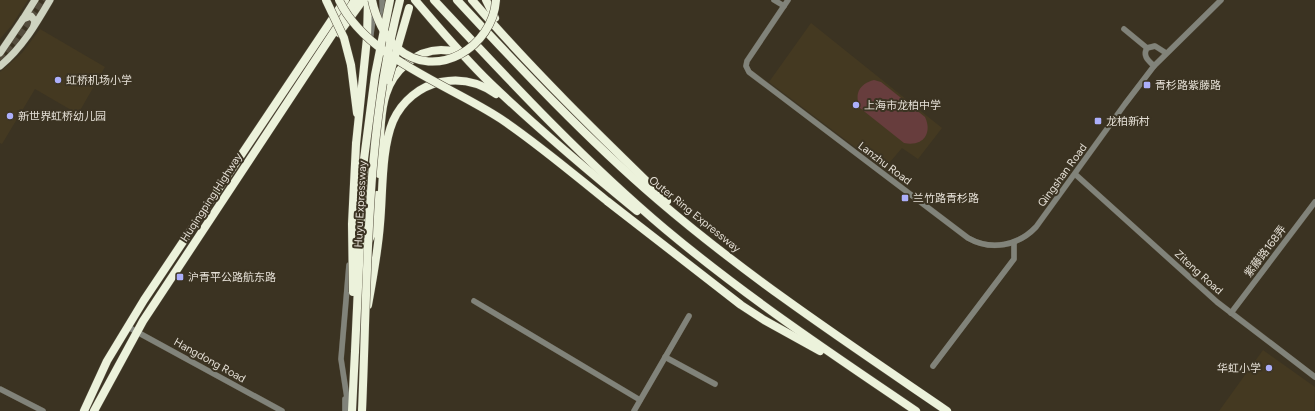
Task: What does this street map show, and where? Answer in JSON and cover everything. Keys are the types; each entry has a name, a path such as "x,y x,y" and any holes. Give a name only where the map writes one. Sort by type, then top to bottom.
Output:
{"highway":[{"path":"326,0 344,38 351,65 357,113 352,224 355,351"},
{"path":"343,0 361,31 380,49 502,119 740,305 783,331 847,364"},
{"name":"Huqingping Highway","path":"84,411 107,361 128,327 338,11 343,0"},
{"name":"Huqingping Highway","path":"94,411 138,332 191,247 354,0"},
{"path":"326,44 337,36 363,0"},
{"path":"356,144 367,38 368,0"},
{"path":"372,0 379,21 397,48 416,58 435,61 454,58 467,52 479,41 487,30 493,17 496,0"},
{"name":"Huyu Expressway","path":"351,411 364,159 375,75 390,0"},
{"name":"Huyu Expressway","path":"363,411 370,204 378,116 389,47 400,0"},
{"path":"415,0 459,52 490,84 535,125"},
{"path":"434,0 497,68 607,177 664,228 725,278"},
{"name":"Outer Ring Expressway","path":"457,0 557,106 605,152 711,243 826,328 947,411"},
{"path":"472,0 518,52 599,134 711,243"},
{"path":"486,0 497,22 518,52"},
{"path":"378,116 410,3"},
{"path":"366,247 374,230 383,105 390,84 408,63 419,55 441,50 459,52"},
{"path":"365,324 378,243 387,146 390,132 400,110 418,91 433,84 448,80 474,82 487,88 503,99 662,231 725,278 916,411"}],"main road":[{"path":"0,53 35,0"},
{"path":"39,0 42,2 50,0"},
{"path":"0,66 17,50 30,33 50,0"},
{"path":"0,48 27,16 34,18 35,21 30,33"}],"street":[{"path":"344,411 345,391 342,359 362,108 376,0"},
{"path":"363,411 361,396 361,331 372,134 383,38 382,0"},
{"path":"774,0 784,6 788,0"},
{"name":"Qingshan Road","path":"1014,242 1024,238 1036,227 1154,66 1221,0"},
{"name":"Lanzhu Road","path":"784,6 747,61 747,70 968,238 990,246 1014,242"},
{"path":"1124,29 1147,48"},
{"path":"1147,48 1155,46 1166,53"},
{"path":"1147,48 1145,53 1146,57 1154,66"},
{"name":"Ziteng Road","path":"1075,174 1231,313 1315,377"},
{"name":"紫藤路168弄","path":"1231,313 1315,202"},
{"path":"933,366 1014,259 1014,242"},
{"path":"474,301 640,400"},
{"path":"634,411 689,316"},
{"name":"Hangdong Road","path":"128,327 282,411"},
{"path":"665,357 715,384"},
{"path":"0,389 43,411"},
{"path":"345,391 351,411"}],"shaded area":[{"path":"0,0 28,0 12,25 0,39"},
{"name":"上海市龙柏中学","path":"811,23 942,128 918,159 902,148 884,169 769,82"},
{"name":"虹桥机场小学","path":"40,29 105,67 78,114 35,89 2,144 0,143 0,72 22,53"},
{"path":"874,80 881,82 925,117 928,129 927,134 921,141 910,144 904,143 860,108 858,103 859,90 865,84"},
{"name":"华虹小学","path":"1263,350 1315,387 1314,411 1219,411"}],"tunnel":[{"path":"0,60 15,42 44,0"}],"place":[{"name":"虹桥机场小学","path":"58,80"},
{"name":"青杉路紫藤路","path":"1147,85"},
{"name":"上海市龙柏中学","path":"856,105"},
{"name":"新世界虹桥幼儿园","path":"10,116"},
{"name":"龙柏新村","path":"1098,121"},
{"name":"兰竹路青杉路","path":"905,198"},
{"name":"沪青平公路航东路","path":"180,277"},
{"name":"华虹小学","path":"1269,368"}]}
